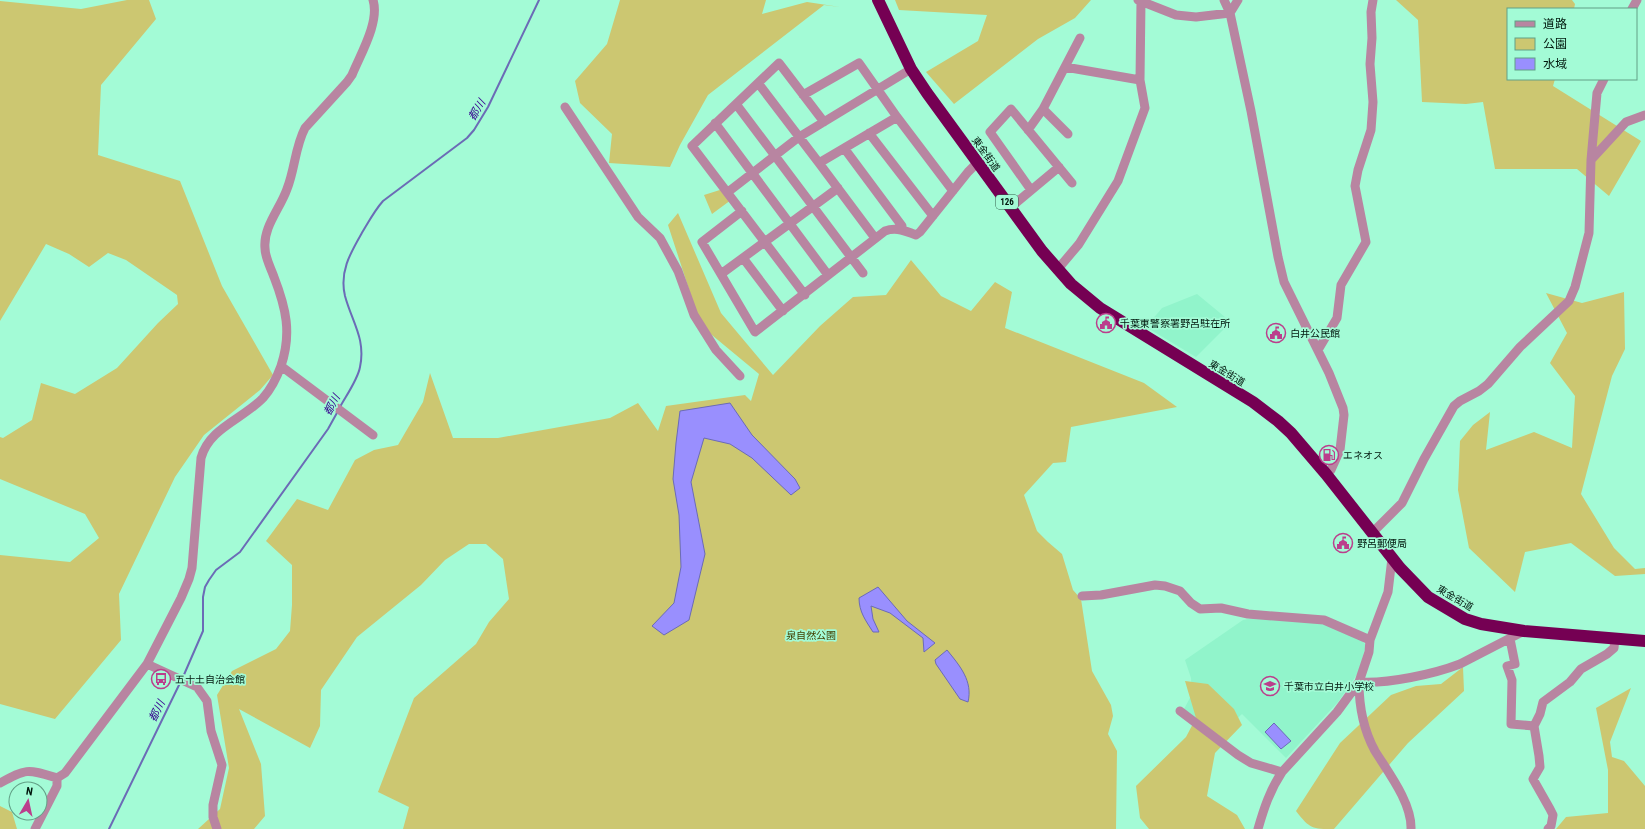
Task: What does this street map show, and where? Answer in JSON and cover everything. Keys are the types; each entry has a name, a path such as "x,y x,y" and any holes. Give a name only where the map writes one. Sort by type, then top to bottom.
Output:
{"highway":[{"name":"東金街道","path":"878,0 911,69 977,163 1057,270 1071,284 1100,308 1267,411 1291,433 1373,532 1392,558 1428,597 1465,619 1481,624 1524,631 1645,641"}],"street":[{"path":"57,778 65,773 69,768 147,664 189,579 192,568 201,458 207,442 262,399 274,382 281,366 286,340 286,315 284,303 265,248 268,229 287,190 300,136 305,128 352,75 372,26 375,15 374,0"},
{"path":"1224,0 1230,13 1251,111 1278,257 1287,289 1318,350 1338,395 1344,415 1340,450 1331,470 1326,474"},
{"path":"1230,13 1238,0"},
{"path":"1318,350 1337,318 1341,285 1366,242 1355,186 1358,170 1371,130 1373,102 1370,64 1372,38 1371,12 1373,0"},
{"path":"1057,270 1079,244 1118,181 1145,108 1140,80 1139,1 1176,15 1196,16 1230,13"},
{"path":"1028,130 1043,109 1080,38"},
{"path":"804,295 692,146 779,63 824,122"},
{"path":"803,95 859,63 877,90 953,190"},
{"path":"1065,67 1140,80"},
{"path":"728,192 799,137 911,69"},
{"path":"1373,532 1402,503 1424,459 1454,406 1488,384 1520,347 1569,301 1575,287 1589,233 1591,160 1597,93 1604,80"},
{"path":"758,83 875,238"},
{"path":"736,104 863,273"},
{"path":"565,107 638,217 660,238 678,270 694,315 716,350 740,376"},
{"path":"1031,190 990,132 1011,109 1072,183"},
{"path":"1043,109 1068,134"},
{"path":"1591,160 1626,122 1645,114"},
{"path":"819,163 897,117"},
{"path":"716,124 828,275"},
{"path":"870,133 933,216"},
{"path":"844,148 902,226 902,230"},
{"path":"742,211 702,242 755,332 886,231 892,229 902,230 916,235 920,232 953,190 977,163"},
{"path":"1011,207 1059,167"},
{"path":"721,274 838,188"},
{"path":"742,258 783,311"},
{"path":"281,366 373,435"},
{"path":"1258,829 1270,793 1282,772 1337,712 1359,682 1369,652 1370,640 1388,592 1392,558"},
{"path":"1082,596 1101,595 1155,586 1166,586 1180,591 1191,603 1200,609 1221,608 1248,614 1324,620 1370,640"},
{"path":"1359,682 1370,683 1393,680 1450,668 1524,631"},
{"path":"1548,829 1551,826 1553,815 1533,779 1540,767 1534,726 1540,714 1543,702 1570,682 1581,669 1607,654 1614,648 1615,638"},
{"path":"1510,639 1515,664 1507,666 1512,680 1511,724 1534,726"},
{"path":"147,664 197,688 203,694 207,702 211,730 222,765 213,805 213,817 217,829"},
{"path":"1359,682 1359,695 1366,731 1398,788 1409,813 1411,829"},
{"path":"1180,711 1238,755 1252,762 1282,772"},
{"path":"0,783 24,770 36,771 57,778"},
{"path":"35,829 57,786 57,778"}],"shaded area":[{"path":"1197,294 1231,322 1196,357 1146,327 1162,308"},
{"name":"千葉市立白井小学校","path":"1253,618 1324,623 1358,637 1366,645 1358,673 1338,702 1286,758 1242,714 1218,737 1183,711 1192,694 1191,678 1185,660 1243,620"}],"green space":[{"path":"127,0 149,0 156,19 101,85 98,155 180,181 222,286 273,375 260,390 204,435 175,477 119,594 121,640 55,719 0,704 0,555 70,562 99,538 85,514 0,479 0,437 3,438 32,420 41,383 75,394 117,368 158,323 178,304 177,295 126,260 108,253 89,267 69,254 46,244 0,321 0,1 81,9"},
{"path":"620,0 766,0 762,14 807,2 840,7 824,5 708,95 680,145 670,167 609,163 612,134 580,103 575,81 607,44"},
{"path":"895,0 1091,0 1075,18 1038,39 954,104 926,72 978,41 987,15 899,10"},
{"path":"1396,0 1572,0 1575,4 1574,8 1507,8 1507,80 1555,80 1553,86 1641,141 1609,196 1577,169 1495,169 1483,102 1466,104 1422,102 1418,20"},
{"path":"723,189 731,200 712,214 704,195"},
{"name":"泉自然公園","path":"678,213 721,313 773,375 820,326 853,297 886,295 911,260 941,296 971,311 995,282 1012,292 1005,328 1144,383 1177,407 1071,427 1066,462 1053,463 1024,495 1037,531 1062,554 1073,590 1081,599 1092,671 1111,705 1113,716 1108,734 1117,751 1116,829 403,829 409,807 378,792 414,698 476,644 489,622 509,599 503,559 486,544 469,544 445,560 421,585 357,637 321,690 320,726 310,748 239,709 261,764 265,816 254,829 198,829 220,809 229,768 217,695 232,671 276,649 290,631 292,605 292,565 266,541 297,499 328,510 355,460 374,450 398,445 423,402 430,373 453,438 498,438 610,418 638,403 658,431 666,406 745,395 751,401 759,374 701,326 668,225"},
{"path":"1624,292 1625,349 1612,376 1581,494 1614,548 1635,569 1645,568 1645,574 1615,576 1571,543 1525,552 1515,592 1469,548 1458,490 1460,441 1473,425 1490,412 1486,450 1534,432 1572,448 1575,396 1550,363 1567,333 1546,293 1582,303"},
{"path":"1463,667 1464,691 1408,743 1334,829 1321,829 1308,825 1296,811 1340,743 1391,695 1416,686 1441,684"},
{"path":"1185,681 1208,684 1234,709 1242,725 1215,753 1207,796 1237,815 1245,829 1149,829 1140,818 1136,786 1186,737 1196,718"},
{"path":"1631,688 1610,742 1612,757 1624,761 1645,786 1645,829 1556,829 1566,817 1608,813 1608,770 1596,708"},
{"path":"0,806 8,810 8,821 15,821 17,829 0,829"}],"water":[{"path":"730,403 752,435 795,479 800,488 791,495 752,458 730,444 704,438 691,482 705,554 689,620 664,635 652,626 674,603 681,567 679,515 673,479 680,411"},
{"path":"878,587 907,621 935,643 924,652 923,638 890,613 871,606 873,619 879,632 873,632 865,620 859,603 859,598"},
{"path":"947,650 961,668 967,681 969,687 968,702 960,699 936,664 935,660"},
{"path":"1274,723 1291,741 1281,749 1265,732"}],"waterway":[{"name":"都川","path":"340,407 357,377 361,357 360,339 345,296 344,287 345,270 350,254 370,219 383,201 467,138 474,130 488,107 539,0"},
{"name":"都川","path":"183,677 203,631 203,597 205,587 209,580 216,570 240,552 328,429 338,411"},
{"name":"都川","path":"109,829 180,683"}],"place":[{"name":"千葉東警察署野呂駐在所","path":"1106,323"},
{"name":"白井公民館","path":"1276,333"},
{"name":"エネオス","path":"1329,455"},
{"name":"野呂郵便局","path":"1343,543"},
{"name":"五十土自治会館","path":"161,679"},
{"name":"千葉市立白井小学校","path":"1270,686"}]}
